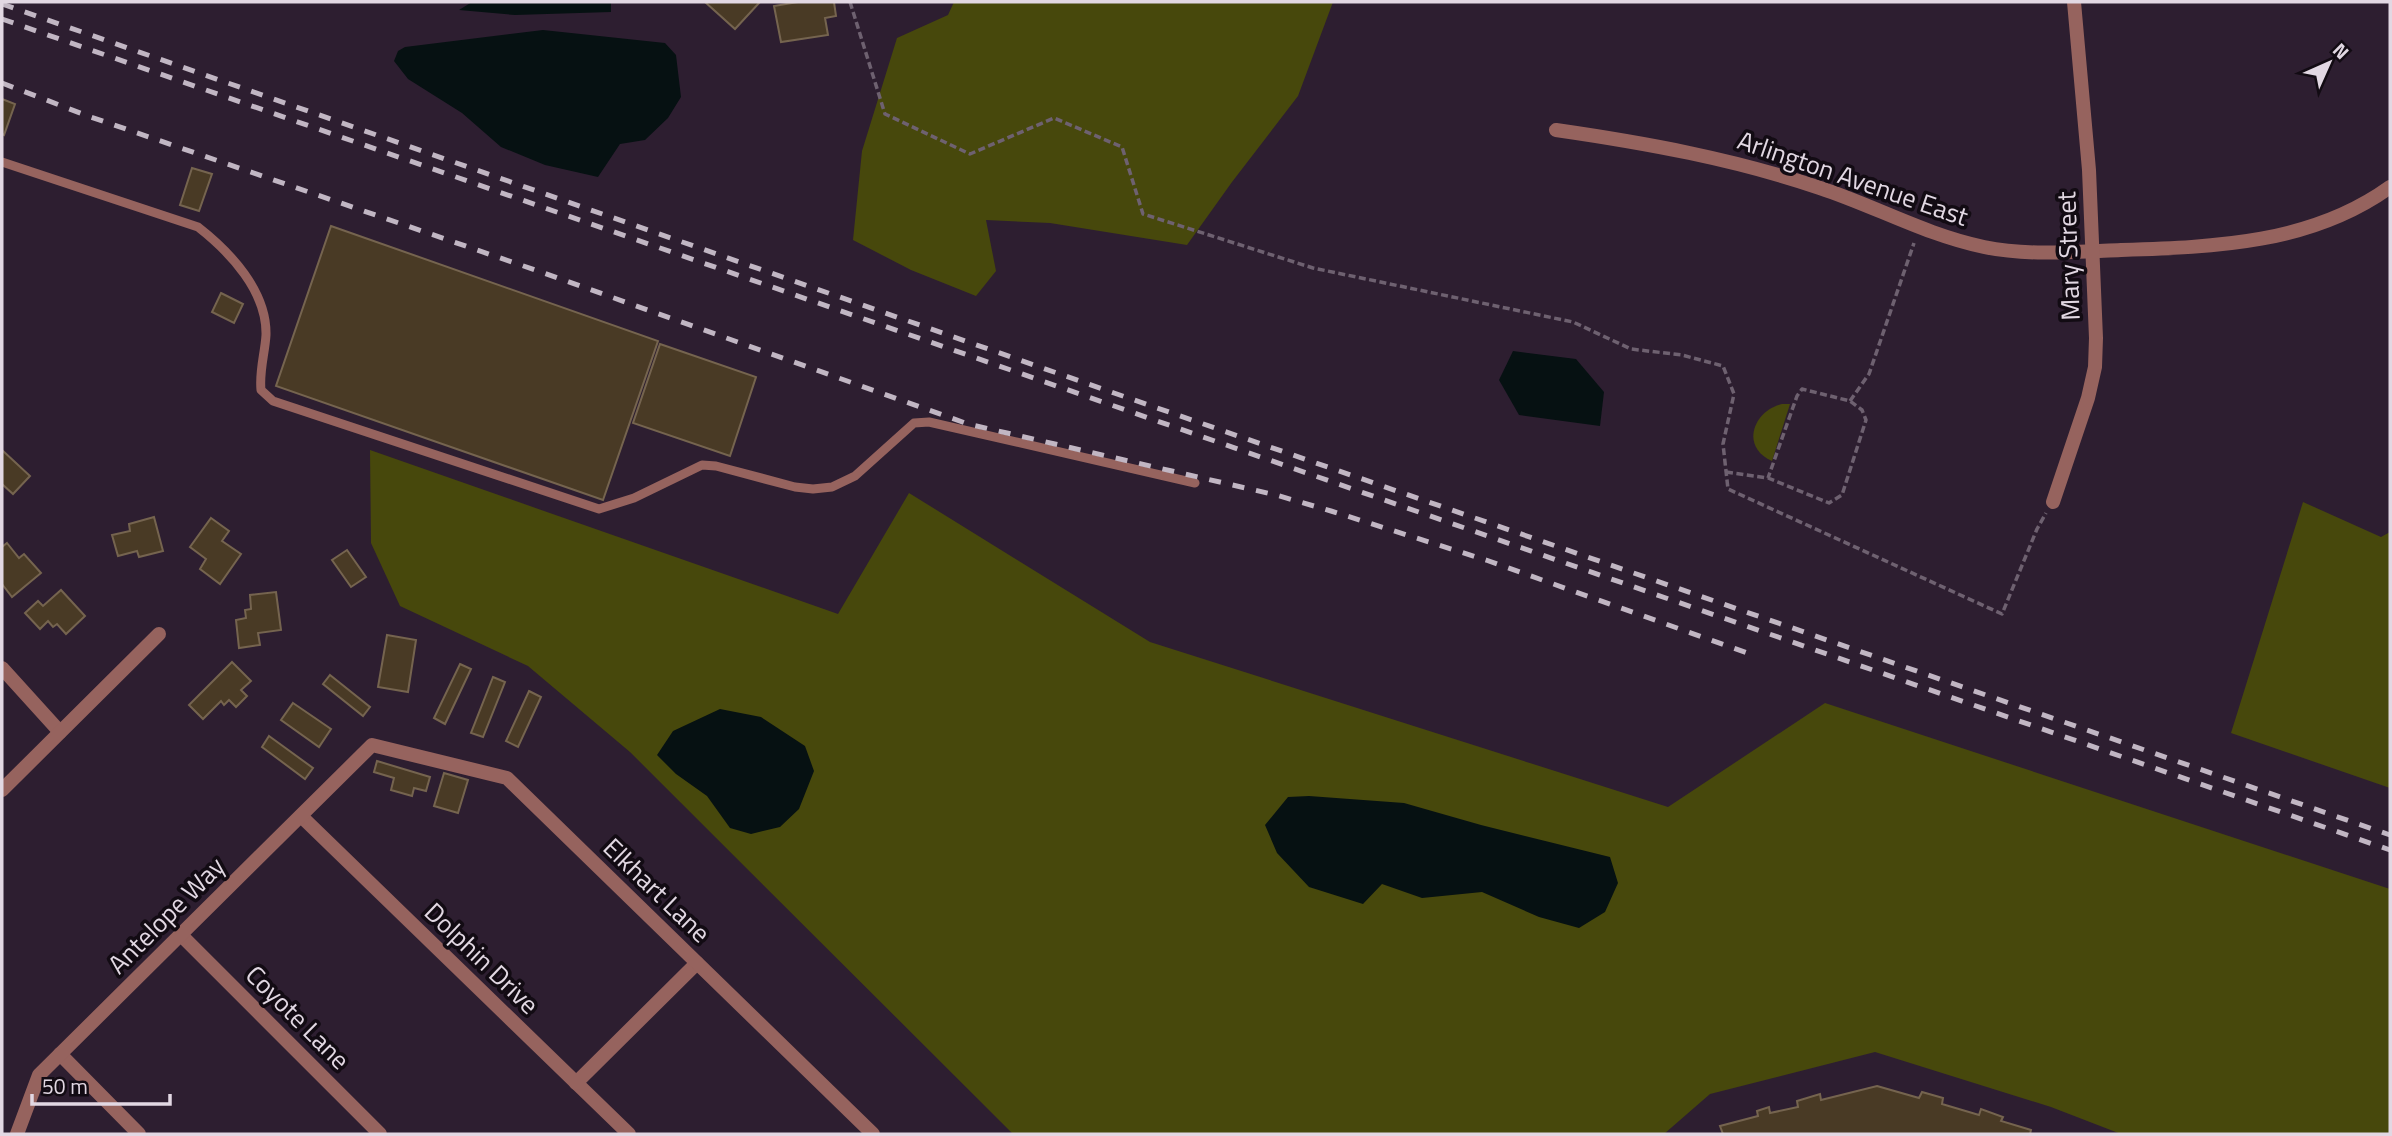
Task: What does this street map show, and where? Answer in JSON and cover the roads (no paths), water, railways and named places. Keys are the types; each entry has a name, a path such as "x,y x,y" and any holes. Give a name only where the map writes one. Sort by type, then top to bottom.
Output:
{"street":[{"name":"Mary Street","path":"2053,502 2088,398 2095,366 2093,252 2086,125 2074,2"},
{"name":"Arlington Avenue East","path":"1556,130 1702,154 1754,167 1822,188 1951,239 1986,248 2026,253 2206,247 2269,239 2311,227 2346,212 2390,187"},
{"path":"2,790 159,634"},
{"path":"2,668 60,732"},
{"name":"Antelope Way","path":"17,1134 39,1075 372,745"},
{"name":"Elkhart Lane","path":"372,745 507,778 873,1134"},
{"name":"Dolphin Drive","path":"301,816 629,1134"},
{"name":"Coyote Lane","path":"180,935 380,1134"},
{"path":"576,1083 697,963"},
{"path":"60,1054 139,1134"}],"lane":[{"path":"2,162 198,227 213,239 260,298 266,336 261,390 273,401 599,509 634,498 702,465 716,466 795,487 832,487 855,477 914,423 929,422 1195,483"}],"railway":[{"path":"2,4 2390,835"},
{"path":"2,19 2390,850"},
{"path":"2,83 88,116 541,272 968,424 1276,495 1331,511 1486,560 1753,655"}]}
